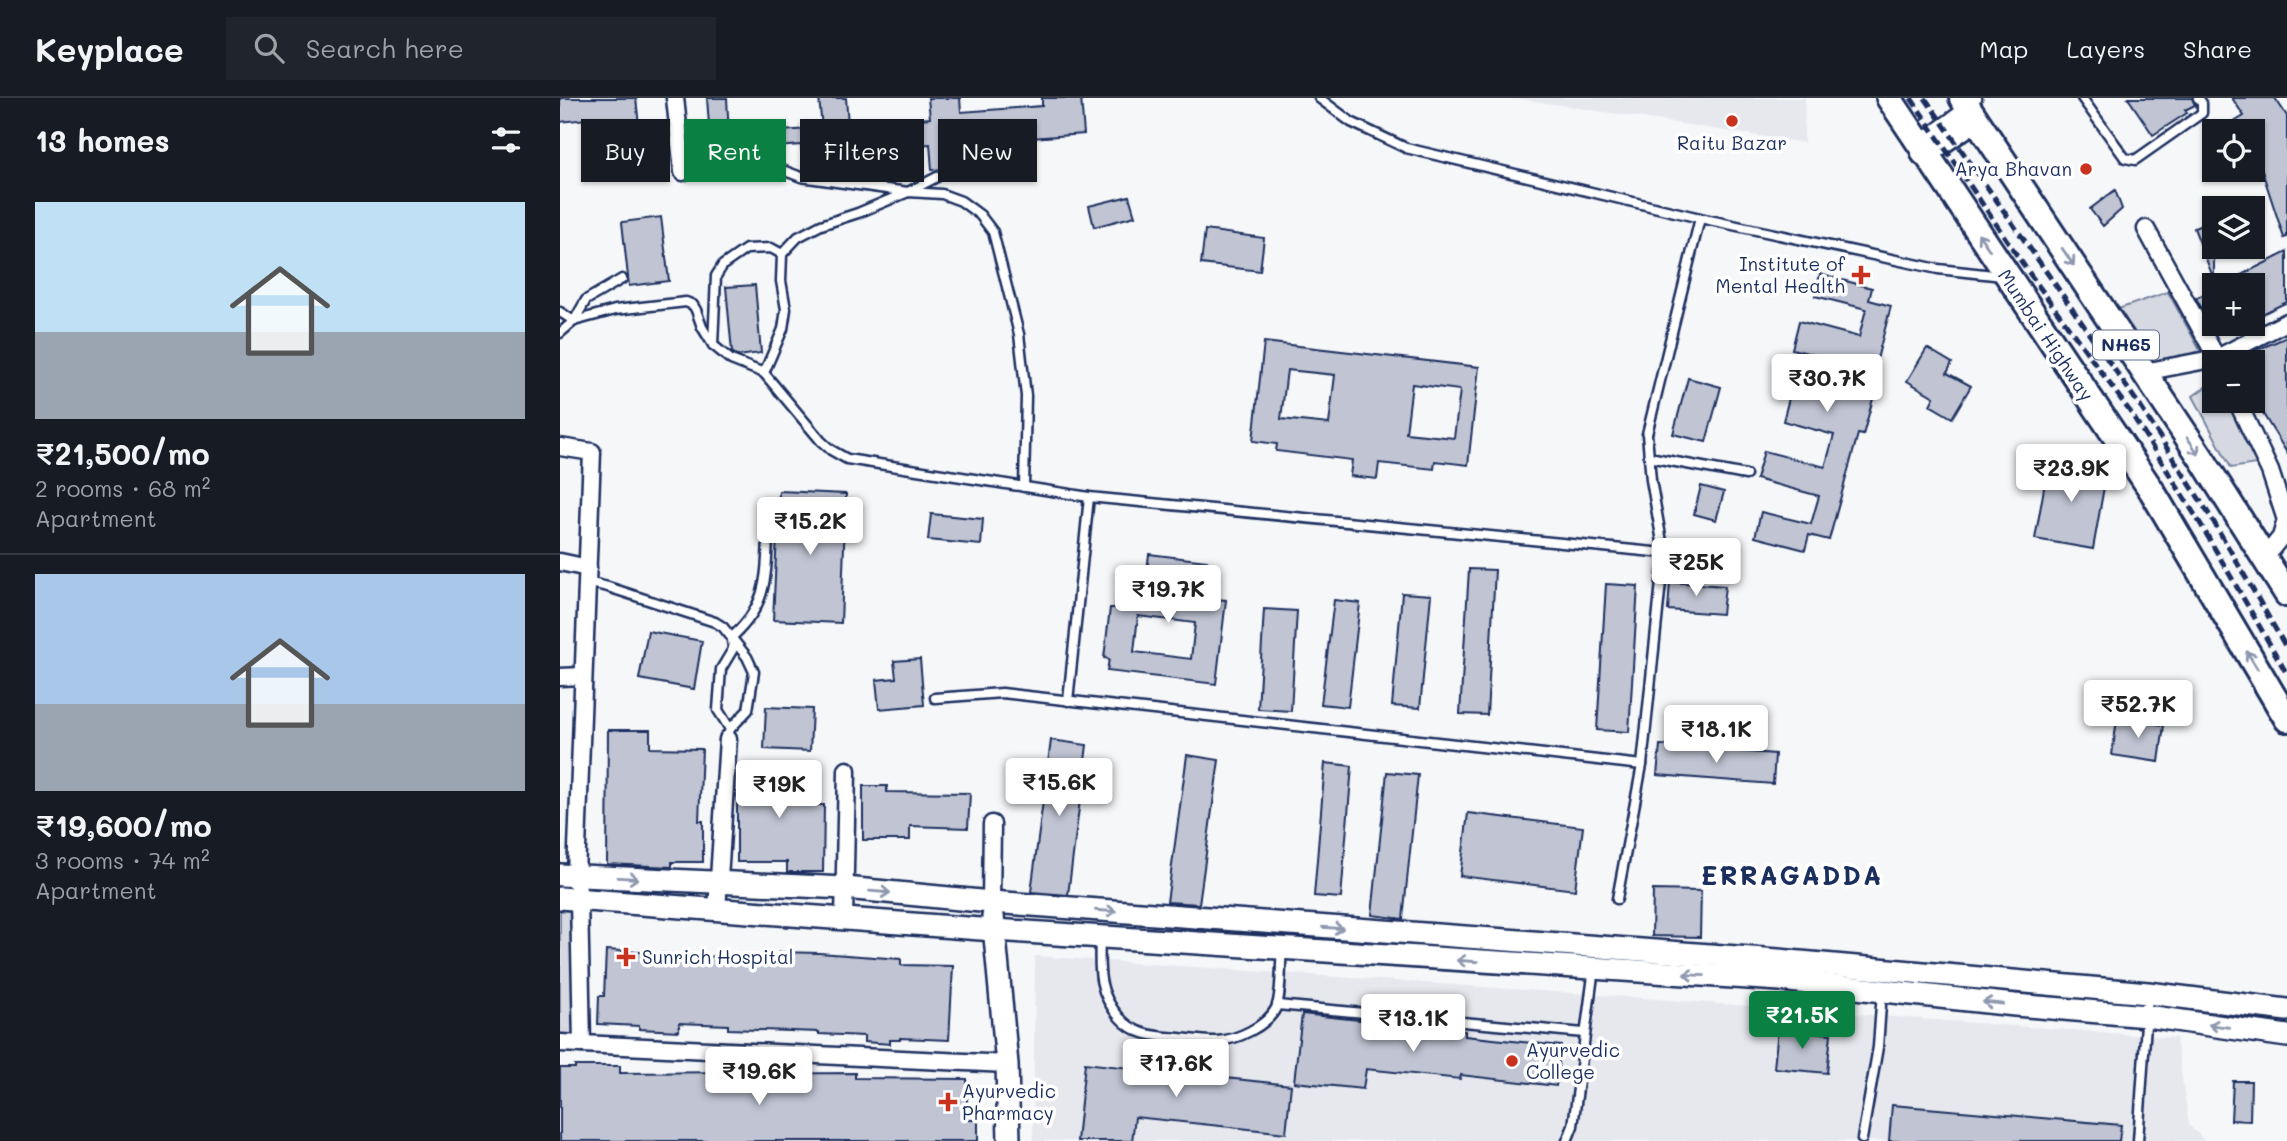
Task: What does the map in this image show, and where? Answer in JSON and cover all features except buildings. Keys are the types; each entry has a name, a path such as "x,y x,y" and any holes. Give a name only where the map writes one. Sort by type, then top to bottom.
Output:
{"highway":[{"name":"Mumbai Highway","path":"1889,98 2152,491 2287,719"},
{"path":"1920,148 1970,105"},
{"name":"NH65","path":"1970,105 2287,594"}],"main road":[{"path":"568,875 845,888 1595,958 2015,1005 2147,1016 2287,1036"},
{"path":"569,899 1282,949 1777,960 2148,993 2287,1010"},
{"path":"991,902 1007,1064 1009,1141"}],"street":[{"path":"675,98 682,172"},
{"path":"2146,229 2213,350"},
{"path":"2237,350 2287,323"},
{"path":"2144,372 2202,363"},
{"path":"2243,413 2270,471 2286,520 2281,537 2264,558"},
{"path":"560,447 592,452 583,676 568,875 582,1044"},
{"path":"560,562 588,575"},
{"path":"560,677 583,676"},
{"path":"717,910 729,734"},
{"path":"844,919 847,770"},
{"path":"991,902 992,824"},
{"path":"560,1043 1007,1064"}],"lane":[{"path":"1319,98 1351,122 1406,148 1700,218 1938,269 2006,276"},
{"path":"2082,98 2126,158 2135,160 2202,113 2202,103 2198,98"},
{"path":"786,171 801,177 942,194 961,201 980,215 993,232 1019,334 1026,396 1024,487"},
{"path":"764,373 783,329 786,309 781,281 782,254 798,237 821,225 858,213 937,177"},
{"path":"1617,899 1642,765 1664,553 1647,434 1700,218"},
{"path":"713,345 716,276 723,265 747,249 771,248 782,254"},
{"path":"560,334 574,321 586,300 622,279"},
{"path":"560,312 574,321 615,310 686,302 693,305 713,345 731,360 764,373 821,442 847,459 1090,497 1664,553"},
{"path":"1649,457 1746,475"},
{"path":"1068,701 1090,497"},
{"path":"732,637 742,628 760,602 766,576 768,538"},
{"path":"588,575 608,587 715,622 732,637 754,672 748,710 729,734 718,710 722,669 733,649 732,637"},
{"path":"935,698 1002,694 1642,765"},
{"path":"1100,937 1099,978 1104,994 1119,1018 1130,1028 1143,1034 1218,1041 1241,1035 1270,1016 1277,1005 1282,949"},
{"path":"1567,1141 1573,1126 1595,958"},
{"path":"1862,1139 1878,1047 1882,991"},
{"path":"2138,1141 2148,993"},
{"path":"1277,1005 1584,1033"}],"shaded area":[{"name":"Raitu Bazar","path":"1515,98 1805,98 1804,143"},
{"path":"2168,292 2201,352 2147,362 2118,309"},
{"path":"2202,390 2202,413 2234,413 2262,463 2231,468 2193,396"},
{"path":"560,910 576,911 579,1039 560,1039"},
{"path":"1035,956 2176,1038 2189,1125 2205,1141 1033,1141"}],"railway":[{"path":"1911,98 2027,270 2131,413 2200,523 2287,674"},
{"path":"1925,98 2140,406 2212,519 2287,649"}],"place":[{"name":"Raitu Bazar","path":"1732,121"},
{"name":"Arya Bhavan","path":"2086,169"},
{"name":"Institute of Mental Health","path":"1861,275"},
{"name":"Sunrich Hospital","path":"626,957"},
{"name":"Ayurvedic College","path":"1512,1061"},
{"name":"Ayurvedic Pharmacy","path":"948,1102"}],"district":[{"name":"ERRAGADDA","path":"1792,876"}]}
